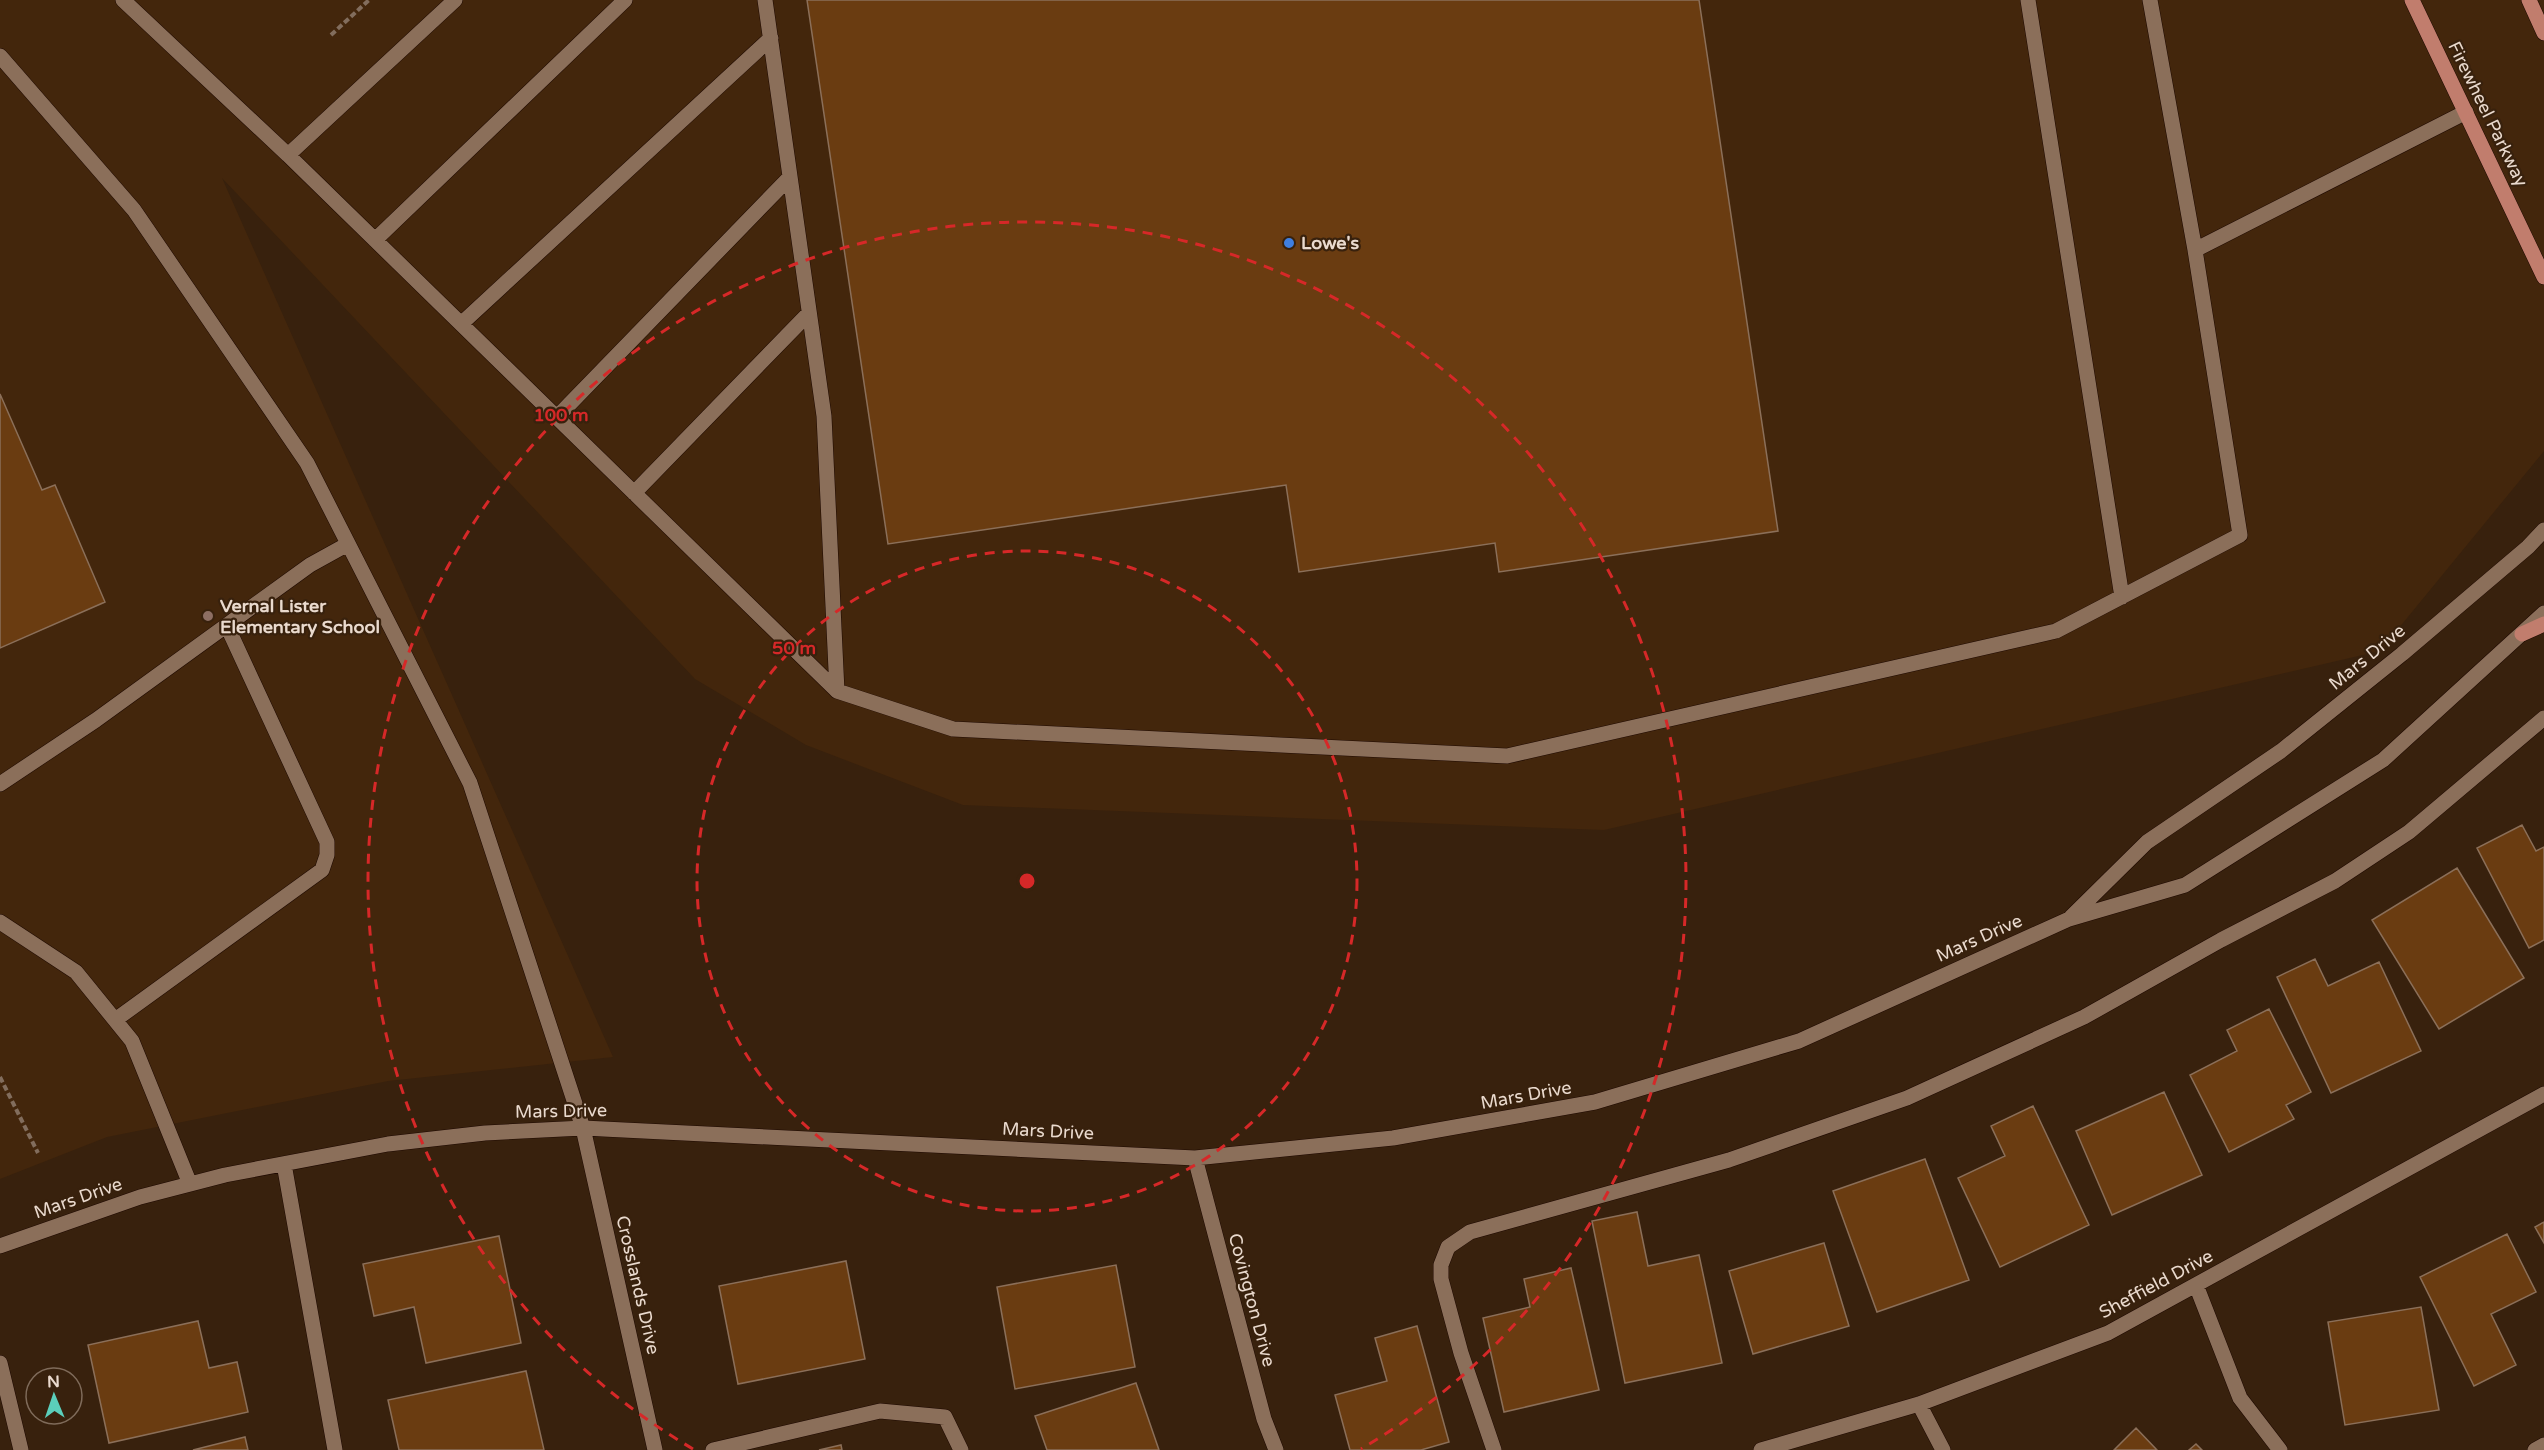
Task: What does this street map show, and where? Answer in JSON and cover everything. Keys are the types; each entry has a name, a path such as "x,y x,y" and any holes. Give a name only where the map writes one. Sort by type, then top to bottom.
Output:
{"main road":[{"name":"Firewheel Parkway","path":"2412,0 2544,277"},
{"path":"2529,0 2544,33"},
{"path":"2522,634 2544,624"}],"street":[{"path":"123,0 288,155 837,691 953,729 1507,756 2056,631 2240,535 2195,250 2150,0"},
{"path":"288,155 455,0"},
{"path":"375,240 625,0"},
{"path":"765,0 824,416 837,691"},
{"path":"2028,0 2122,597"},
{"path":"461,324 771,38"},
{"name":"Crosslands Drive","path":"0,56 134,210 306,463 470,783 583,1128 656,1450"},
{"path":"2195,250 2466,112"},
{"path":"556,417 790,177"},
{"path":"634,493 809,313"},
{"name":"Mars Drive","path":"2069,919 2147,842 2281,750 2402,654 2528,547 2544,530"},
{"path":"0,784 96,720 310,565 348,544"},
{"name":"Mars Drive","path":"0,1245 140,1197 190,1184 388,1144 485,1133 583,1128 1195,1158 1393,1138 1595,1102 1799,1041 2069,919 2185,885 2383,760 2544,614"},
{"path":"115,1020 322,870 327,855 327,842 227,626"},
{"path":"1494,1450 1461,1353 1441,1279 1441,1265 1448,1247 1470,1232 1729,1160 1907,1098 2084,1017 2221,940 2335,881 2409,832 2544,718"},
{"path":"0,922 76,972 132,1041 190,1184"},
{"name":"Sheffield Drive","path":"1761,1450 1919,1404 2108,1333 2544,1094"},
{"name":"Covington Drive","path":"1195,1158 1264,1419 1276,1450"},
{"path":"284,1164 335,1450"},
{"path":"2196,1285 2240,1398 2280,1450"},
{"path":"0,1363 21,1450"},
{"path":"1919,1404 1943,1450"},
{"path":"713,1450 880,1411 945,1417 961,1450"},
{"path":"2535,1450 2544,1445"}],"path":[{"path":"331,35 369,0"},
{"path":"0,1077 38,1153"}],"shaded area":[{"path":"0,0 2544,0 2544,451 2380,651 1604,830 963,805 806,745 695,679 222,178 613,1057 388,1081 107,1137 0,1179"}],"building":[{"name":"Lowe's","path":"807,0 1699,0 1778,531 1499,572 1495,543 1299,572 1286,485 888,544"},
{"path":"0,394 42,490 55,485 105,602 0,648"},
{"path":"2522,825 2536,851 2544,847 2544,940 2529,948 2477,848"},
{"path":"2457,868 2524,978 2439,1029 2372,920"},
{"path":"2315,959 2328,986 2379,962 2421,1051 2331,1093 2277,977"},
{"path":"2269,1009 2311,1092 2286,1105 2294,1119 2229,1152 2190,1075 2237,1051 2227,1030"},
{"path":"2164,1092 2202,1175 2112,1215 2076,1131"},
{"path":"2033,1106 2089,1225 2000,1267 1958,1178 2005,1156 1991,1126"},
{"path":"1925,1159 1969,1280 1877,1312 1833,1191"},
{"path":"1637,1212 1648,1266 1699,1255 1722,1363 1625,1383 1592,1221"},
{"path":"2544,1222 2544,1243 2535,1227"},
{"path":"2507,1234 2536,1292 2491,1314 2516,1365 2474,1386 2420,1277"},
{"path":"499,1236 521,1343 426,1363 414,1307 374,1316 363,1264"},
{"path":"1824,1243 1849,1326 1753,1354 1729,1271"},
{"path":"846,1261 865,1359 738,1384 719,1286"},
{"path":"1116,1265 1135,1367 1015,1389 997,1287"},
{"path":"1571,1268 1599,1390 1504,1412 1483,1318 1530,1307 1524,1279"},
{"path":"2421,1307 2439,1410 2345,1425 2328,1322"},
{"path":"198,1321 209,1368 237,1362 248,1412 109,1443 88,1345"},
{"path":"1417,1326 1449,1442 1421,1450 1350,1450 1335,1395 1387,1381 1375,1338"},
{"path":"526,1371 544,1450 399,1450 388,1400"},
{"path":"1136,1383 1159,1450 1047,1450 1035,1416"},
{"path":"2136,1428 2157,1450 2114,1450"},
{"path":"245,1437 248,1450 193,1450"},
{"path":"2196,1444 2202,1450 2189,1450"},
{"path":"841,1445 842,1450 819,1450"}],"place":[{"name":"Lowe's","path":"1289,243"},
{"name":"Vernal Lister Elementary School","path":"208,616"}]}
